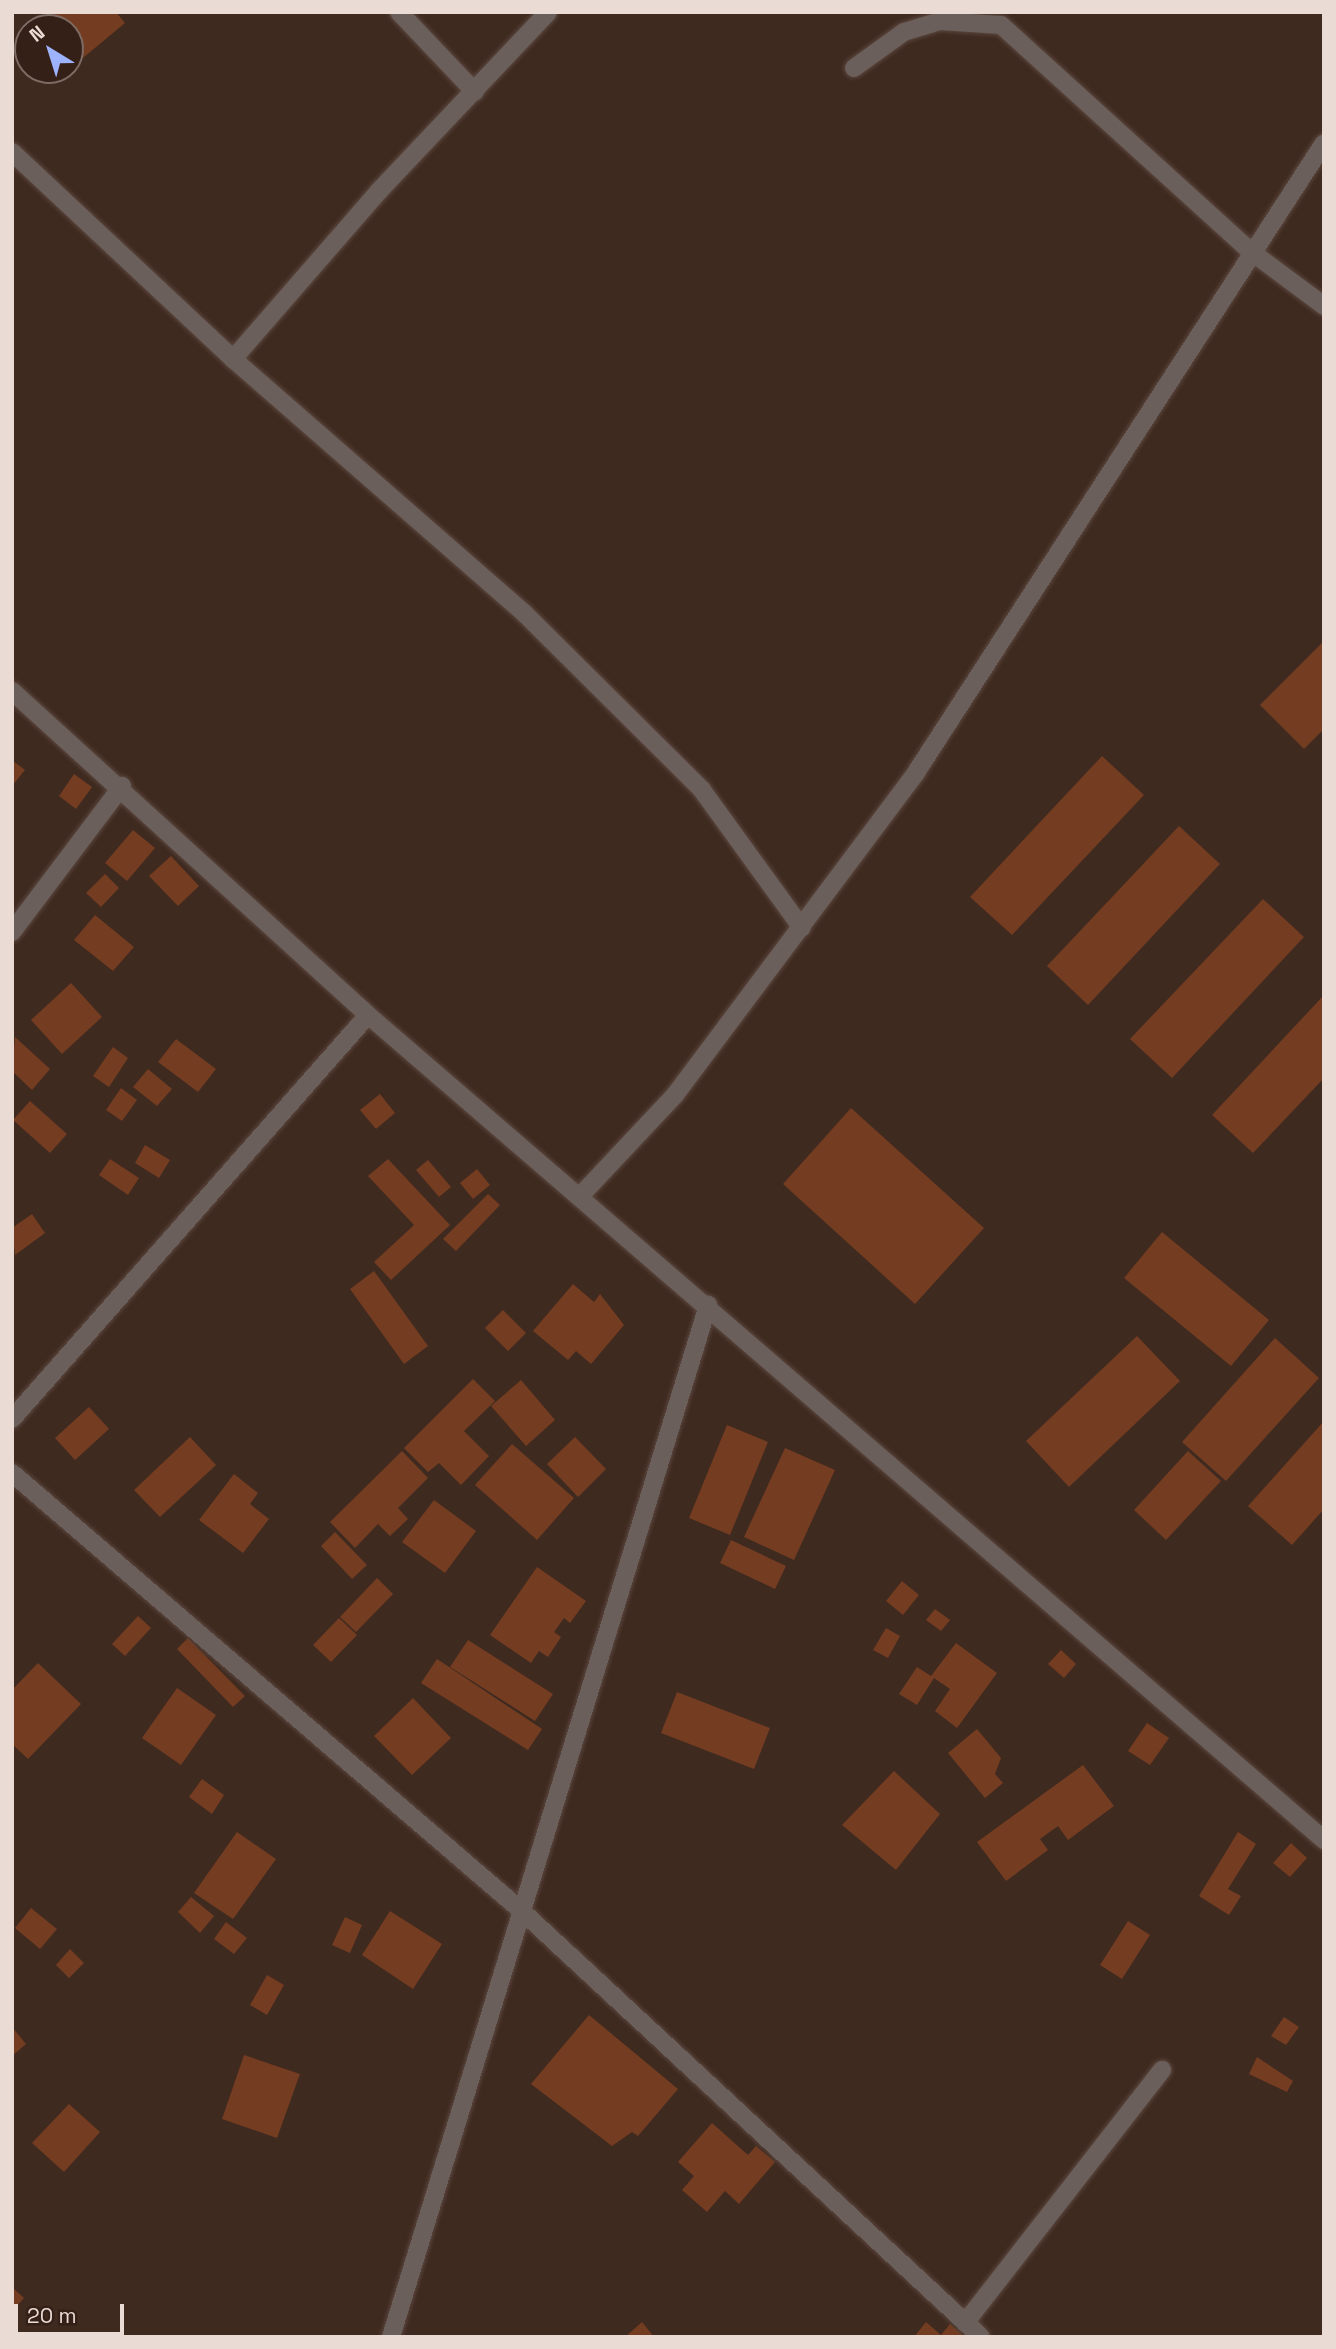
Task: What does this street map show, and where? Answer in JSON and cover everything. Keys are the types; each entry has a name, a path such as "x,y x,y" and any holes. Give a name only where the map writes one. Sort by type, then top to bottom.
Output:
{"street":[{"path":"399,12 475,92"},
{"path":"233,359 548,12"},
{"path":"854,68 904,32 940,21 1002,25 1249,250 1324,306"},
{"path":"582,1194 675,1095 802,928 916,771 1249,250 1324,143"},
{"path":"12,152 233,359 524,613 684,772 802,928"},
{"path":"12,691 122,786 368,1014 582,1194 1324,1840"},
{"path":"12,932 122,786"},
{"path":"12,1419 368,1014"},
{"path":"391,2337 524,1913 708,1305"},
{"path":"12,1473 524,1913 981,2337"},
{"path":"965,2323 1162,2070"}],"building":[{"path":"116,12 125,23 84,57 84,14 55,14"},
{"path":"1324,641 1324,729 1304,749 1260,705"},
{"path":"1102,756 1144,795 1012,935 970,897"},
{"path":"12,760 25,770 12,786"},
{"path":"74,774 92,787 76,809 59,796"},
{"path":"1179,826 1220,864 1088,1005 1047,966"},
{"path":"133,830 155,848 127,881 105,863"},
{"path":"171,856 199,886 178,906 149,876"},
{"path":"105,874 119,888 101,907 86,893"},
{"path":"1263,899 1304,937 1172,1078 1130,1039"},
{"path":"95,915 134,947 113,971 74,940"},
{"path":"71,983 102,1017 62,1054 31,1020"},
{"path":"1324,995 1324,1078 1253,1153 1212,1115"},
{"path":"15,1037 50,1069 32,1090 12,1071"},
{"path":"176,1039 216,1069 198,1092 158,1062"},
{"path":"113,1047 128,1058 109,1087 93,1076"},
{"path":"148,1069 172,1089 157,1106 133,1087"},
{"path":"121,1088 137,1100 122,1121 106,1110"},
{"path":"380,1094 395,1113 376,1129 360,1110"},
{"path":"30,1101 67,1134 50,1153 13,1120"},
{"path":"851,1108 984,1228 915,1304 783,1184"},
{"path":"145,1145 170,1160 159,1178 135,1163"},
{"path":"110,1159 139,1178 128,1195 99,1175"},
{"path":"388,1159 450,1225 391,1280 374,1262 414,1225 368,1176"},
{"path":"428,1160 451,1187 439,1197 416,1170"},
{"path":"477,1169 490,1185 473,1199 460,1183"},
{"path":"488,1194 500,1205 456,1251 443,1239"},
{"path":"32,1214 45,1233 15,1255 12,1228"},
{"path":"1162,1232 1269,1320 1231,1366 1124,1278"},
{"path":"374,1271 428,1346 404,1364 350,1289"},
{"path":"573,1284 594,1302 600,1294 624,1325 591,1364 576,1351 568,1360 533,1331"},
{"path":"503,1310 526,1333 508,1351 485,1328"},
{"path":"1137,1336 1180,1381 1069,1487 1026,1441"},
{"path":"1275,1338 1319,1378 1226,1481 1182,1442"},
{"path":"473,1379 495,1401 464,1431 489,1456 461,1485 439,1463 428,1472 404,1448"},
{"path":"521,1380 555,1420 526,1446 491,1406"},
{"path":"89,1407 109,1429 75,1460 55,1438"},
{"path":"1324,1421 1324,1509 1292,1545 1248,1506"},
{"path":"727,1425 768,1442 730,1535 689,1518"},
{"path":"190,1437 216,1465 160,1517 134,1490"},
{"path":"575,1437 606,1469 578,1497 547,1464"},
{"path":"512,1444 574,1498 537,1540 475,1485"},
{"path":"785,1448 835,1470 794,1560 744,1537"},
{"path":"402,1451 428,1478 398,1508 408,1519 390,1536 378,1524 355,1548 330,1522"},
{"path":"1188,1451 1221,1481 1166,1540 1134,1510"},
{"path":"234,1474 258,1493 250,1504 269,1519 243,1553 199,1520"},
{"path":"434,1500 476,1531 445,1573 402,1542"},
{"path":"335,1532 367,1565 352,1579 321,1546"},
{"path":"731,1540 786,1566 775,1589 720,1563"},
{"path":"537,1567 586,1601 570,1623 564,1618 554,1632 561,1637 548,1657 539,1651 531,1663 490,1635"},
{"path":"377,1578 393,1594 356,1632 340,1617"},
{"path":"902,1581 919,1595 903,1615 886,1601"},
{"path":"935,1609 950,1620 941,1631 926,1620"},
{"path":"138,1616 151,1628 125,1656 112,1644"},
{"path":"339,1618 357,1635 331,1662 313,1645"},
{"path":"886,1628 900,1636 888,1658 873,1650"},
{"path":"188,1638 245,1696 233,1707 177,1649"},
{"path":"468,1640 553,1694 535,1721 450,1667"},
{"path":"956,1643 997,1673 957,1728 935,1711 950,1689 934,1678 917,1705 899,1694 917,1667 931,1676"},
{"path":"1061,1650 1076,1664 1064,1678 1048,1664"},
{"path":"437,1659 542,1729 528,1750 421,1683"},
{"path":"38,1663 81,1704 28,1759 12,1744 12,1690"},
{"path":"177,1688 216,1715 181,1765 142,1738"},
{"path":"677,1692 770,1728 754,1769 661,1733"},
{"path":"413,1698 451,1738 412,1775 374,1736"},
{"path":"1147,1723 1169,1738 1150,1765 1128,1751"},
{"path":"977,1729 1001,1758 995,1774 1003,1783 985,1798 948,1753"},
{"path":"1083,1765 1114,1806 1068,1840 1058,1826 1040,1839 1048,1850 1006,1881 977,1842"},
{"path":"894,1771 940,1814 896,1870 842,1825"},
{"path":"202,1779 224,1795 212,1814 189,1797"},
{"path":"237,1832 276,1859 233,1919 194,1893"},
{"path":"1238,1832 1256,1844 1228,1889 1241,1896 1229,1915 1199,1896"},
{"path":"1291,1843 1307,1858 1290,1877 1273,1863"},
{"path":"191,1897 214,1916 200,1933 178,1912"},
{"path":"31,1908 57,1929 40,1949 15,1928"},
{"path":"390,1911 442,1944 413,1989 362,1955"},
{"path":"345,1917 362,1925 350,1953 332,1945"},
{"path":"1128,1921 1150,1935 1122,1979 1100,1965"},
{"path":"226,1922 247,1938 234,1954 214,1939"},
{"path":"70,1949 84,1963 69,1978 56,1965"},
{"path":"267,1975 284,1985 267,2015 250,2005"},
{"path":"589,2015 678,2089 638,2136 632,2132 612,2146 531,2084"},
{"path":"1284,2017 1299,2027 1286,2045 1271,2036"},
{"path":"12,2027 26,2044 12,2056"},
{"path":"244,2055 300,2074 277,2138 222,2119"},
{"path":"1257,2057 1293,2081 1287,2092 1249,2074"},
{"path":"69,2104 100,2132 64,2172 32,2143"},
{"path":"712,2123 748,2155 756,2146 775,2162 739,2204 725,2191 707,2212 682,2190 694,2176 678,2162"},
{"path":"12,2287 24,2298 12,2311"},
{"path":"642,2322 654,2337 625,2337"},
{"path":"926,2322 941,2335 950,2324 965,2337 914,2337"}]}
